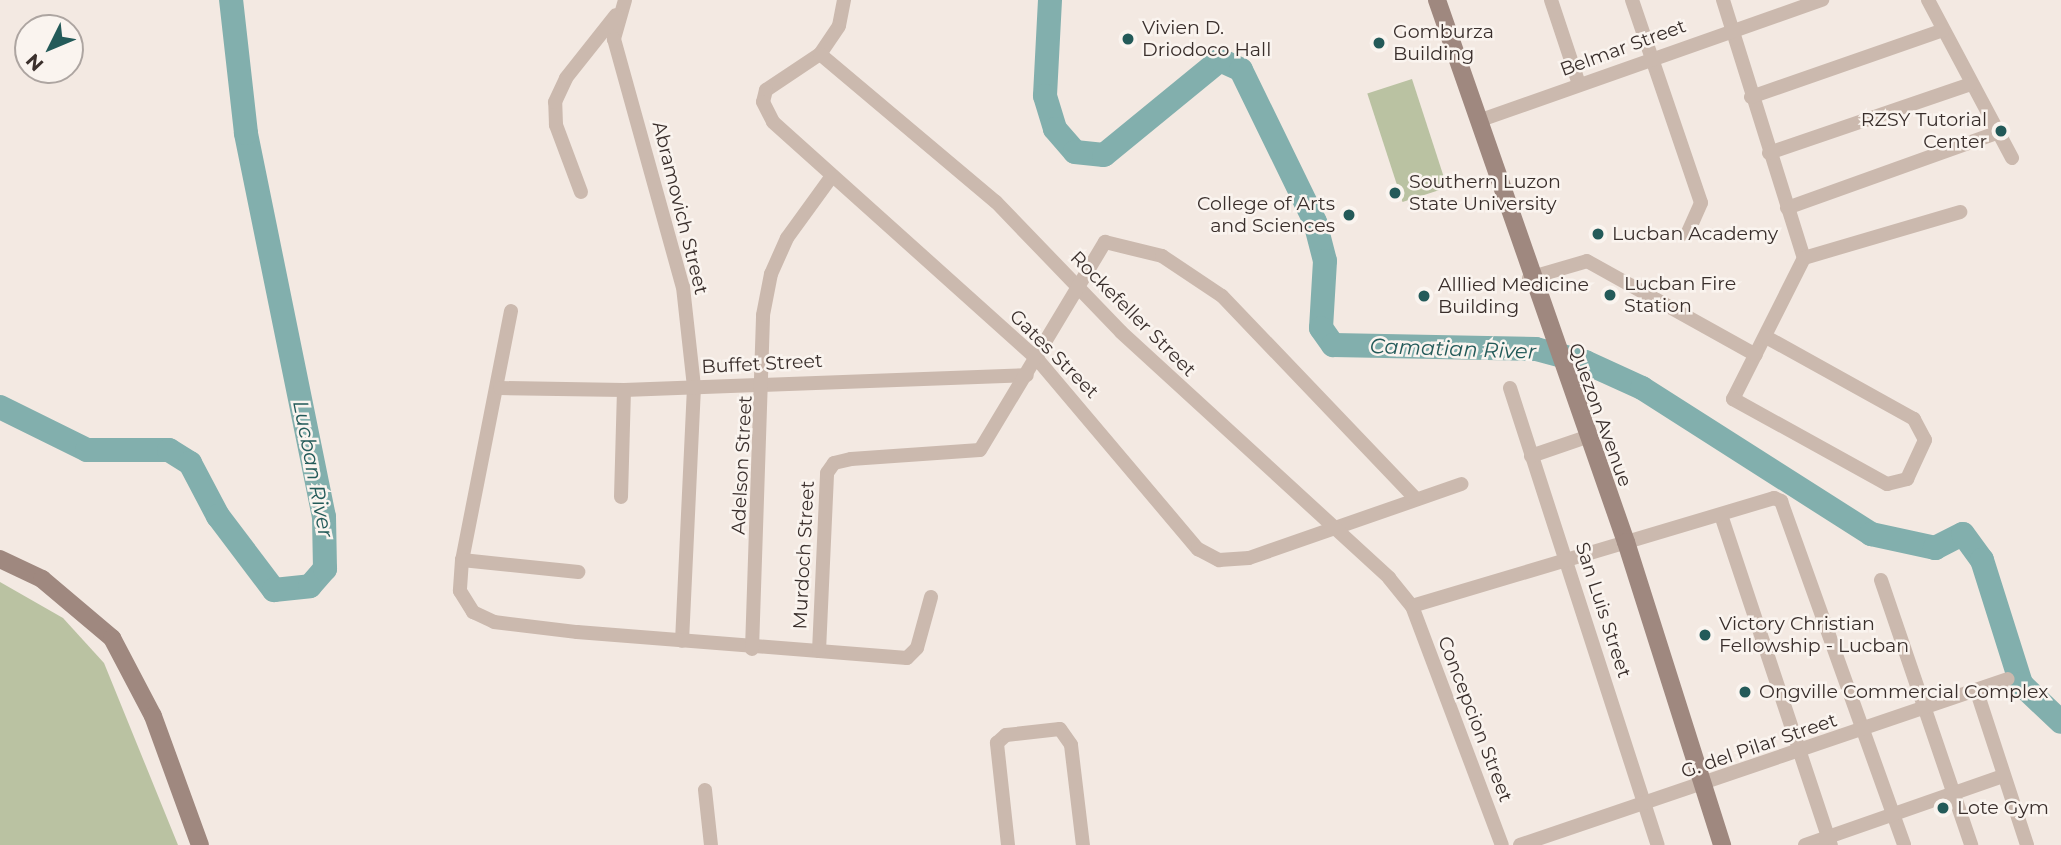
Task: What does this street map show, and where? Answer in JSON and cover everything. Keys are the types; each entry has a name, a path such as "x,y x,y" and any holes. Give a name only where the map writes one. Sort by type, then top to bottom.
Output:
{"main road":[{"name":"Quezon Avenue","path":"1437,0 1584,438 1626,542 1722,845"},
{"path":"0,559 42,579 112,638 153,716 200,845"}],"street":[{"path":"581,192 556,125 555,102 573,68 625,0"},
{"path":"820,54 839,26 844,0"},
{"path":"1551,0 1579,84"},
{"path":"1632,0 1702,203 1687,234"},
{"path":"1723,0 1751,97 1804,258 1733,399 1887,484 1907,479 1925,440 1914,419 1766,337"},
{"name":"Belmar Street","path":"1478,121 1806,3 1822,0"},
{"path":"1928,0 1996,133 2012,158"},
{"name":"Abramovich Street","path":"616,15 614,38 683,287 694,387 682,641"},
{"path":"1751,97 1943,30"},
{"name":"Gates Street","path":"820,54 766,90 763,102 773,122 1038,360 1198,550 1219,560 1249,558 1336,530 1462,484"},
{"name":"Rockefeller Street","path":"820,54 996,202 1077,287 1336,530 1412,606"},
{"path":"1769,153 1970,84"},
{"path":"1787,208 1996,133"},
{"name":"Adelson Street","path":"752,649 766,380 763,315 771,274 802,212 832,176"},
{"path":"1804,258 1960,212"},
{"name":"Murdoch Street","path":"819,651 827,473 834,463 980,450 1038,360 1077,287 1105,242 1117,240 1162,256 1222,296 1416,499"},
{"path":"1529,278 1587,261 1756,355"},
{"path":"511,311 500,388 462,560 460,591 474,612 494,622 752,649 907,658 917,648 931,597"},
{"name":"Buffet Street","path":"500,388 624,390 766,380 1027,375"},
{"name":"San Luis Street","path":"1510,388 1658,845"},
{"path":"621,497 624,390"},
{"path":"1531,456 1584,438"},
{"path":"1412,606 1567,562 1774,498 1788,508 1903,845"},
{"path":"1721,515 1830,841"},
{"path":"462,560 578,572"},
{"path":"1881,580 1971,845"},
{"name":"Concepcion Street","path":"1412,606 1502,845"},
{"name":"G. del Pilar Street","path":"1520,845 1865,731 2008,679"},
{"path":"1977,692 2026,845"},
{"path":"1008,845 998,743 1006,735 1060,729 1071,745 1083,845"},
{"path":"1805,845 1830,841 1893,815 2003,776"},
{"path":"705,790 711,845"}],"green space":[{"path":"1412,79 1447,187 1403,202 1367,94"},
{"path":"0,582 63,618 104,663 178,845 0,845"}],"waterway":[{"name":"Lucban River","path":"0,407 87,450 169,450 190,463 218,516 274,590 310,586 325,569 324,517 246,133 231,0"},
{"name":"Camatian River","path":"1050,0 1045,96 1055,129 1075,152 1104,155 1220,60 1241,70 1315,222 1325,261 1321,328 1333,345 1536,349 1585,362 1642,388 1871,534 1935,548 1963,534 1982,560 2021,684 2061,722"}],"place":[{"name":"Vivien D. Driodoco Hall","path":"1128,39"},
{"name":"Gomburza Building","path":"1379,43"},
{"name":"RZSY Tutorial Center","path":"2001,131"},
{"name":"Southern Luzon State University","path":"1395,193"},
{"name":"College of Arts and Sciences","path":"1349,215"},
{"name":"Lucban Academy","path":"1598,234"},
{"name":"Lucban Fire Station","path":"1610,295"},
{"name":"Alllied Medicine Building","path":"1424,296"},
{"name":"Victory Christian Fellowship - Lucban","path":"1705,635"},
{"name":"Ongville Commercial Complex","path":"1745,692"},
{"name":"Lote Gym","path":"1943,808"}]}
